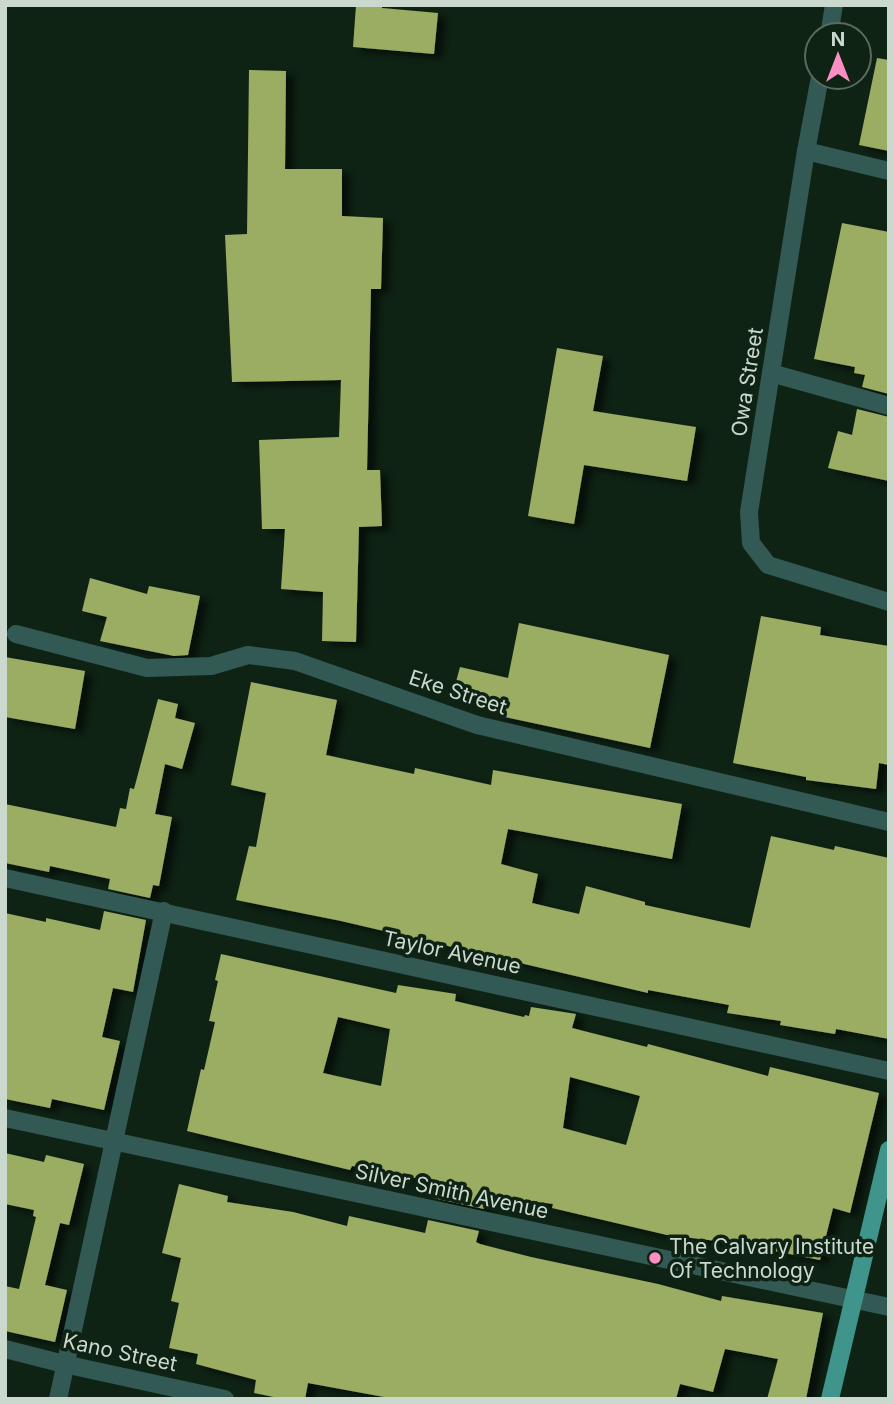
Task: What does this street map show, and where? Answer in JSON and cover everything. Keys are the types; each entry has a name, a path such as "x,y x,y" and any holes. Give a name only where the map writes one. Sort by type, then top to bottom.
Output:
{"main road":[{"path":"830,1399 889,1150"}],"street":[{"name":"Owa Street","path":"817,91 749,512 751,543 768,565 889,602"},
{"path":"806,151 889,171"},
{"path":"771,373 889,406"},
{"name":"Eke Street","path":"16,634 147,668 211,666 248,655 295,661 477,725 889,822"},
{"name":"Taylor Avenue","path":"5,877 889,1071"},
{"path":"58,1399 164,911"},
{"name":"Silver Smith Avenue","path":"5,1118 889,1307"},
{"name":"Kano Street","path":"5,1349 225,1399"}],"building":[{"path":"356,5 382,5 382,8 438,13 434,54 353,47"},
{"path":"877,58 889,60 889,151 859,145 870,91 873,91"},
{"path":"249,70 286,71 285,169 342,169 342,216 383,218 381,289 371,289 367,470 380,470 382,526 359,527 356,642 322,641 323,592 281,589 285,529 262,529 259,440 339,437 341,380 232,382 225,235 247,234"},
{"path":"842,223 889,232 889,394 862,387 865,375 854,373 855,367 814,359"},
{"path":"557,348 603,356 593,411 696,427 687,481 584,465 574,524 528,516"},
{"path":"857,409 889,417 889,481 828,468 838,431 852,435"},
{"path":"90,578 147,594 149,586 200,596 188,655 174,656 100,641 107,617 82,611"},
{"path":"761,616 821,627 820,635 889,646 889,765 879,763 876,789 806,780 806,777 733,763"},
{"path":"519,623 669,655 650,748 500,716 502,705 453,693 460,667 508,678"},
{"path":"5,657 85,671 75,729 5,717"},
{"path":"251,682 337,700 326,755 414,774 415,768 491,785 493,770 682,804 672,859 508,829 501,864 538,874 532,903 579,914 586,886 645,902 645,905 750,928 771,836 834,850 835,846 889,858 889,1039 836,1029 835,1034 780,1025 781,1021 727,1013 729,1005 648,990 648,993 341,921 236,900 249,846 256,847 266,793 231,785"},
{"path":"158,699 178,704 175,718 195,723 182,769 165,764 155,814 172,817 159,886 153,885 150,898 108,889 110,879 50,866 49,872 5,863 5,804 116,827 120,808 126,809 130,788 134,789"},
{"path":"104,911 146,920 133,992 113,988 102,1037 120,1041 104,1110 52,1099 50,1108 5,1099 5,913 46,922 46,918 100,930"},
{"path":"221,954 396,993 398,985 456,994 455,1001 524,1017 529,1016 531,1007 576,1014 572,1028 647,1047 648,1044 768,1076 770,1067 879,1093 850,1213 833,1208 820,1260 733,1243 667,1235 552,1208 553,1204 487,1195 484,1209 433,1198 436,1182 352,1166 350,1170 187,1131 215,1022 209,1021 218,981 215,980","holes":["338,1017 390,1029 381,1086 323,1073","570,1077 640,1096 626,1145 563,1128"]},
{"path":"5,1153 44,1162 46,1155 84,1164 69,1225 60,1223 45,1285 67,1290 55,1342 5,1331 5,1286 19,1289 36,1217 33,1216 34,1210 5,1204"},
{"path":"179,1184 228,1196 227,1202 293,1212 347,1226 349,1216 425,1233 428,1220 479,1231 476,1242 480,1244 531,1257 658,1284 721,1301 722,1296 823,1313 806,1399 767,1399 778,1359 725,1349 713,1392 680,1384 676,1399 395,1399 308,1383 305,1399 284,1399 254,1393 256,1380 196,1364 198,1354 169,1348 179,1303 171,1301 181,1258 162,1253"}],"place":[{"name":"The Calvary Institute Of Technology","path":"655,1258"}]}
